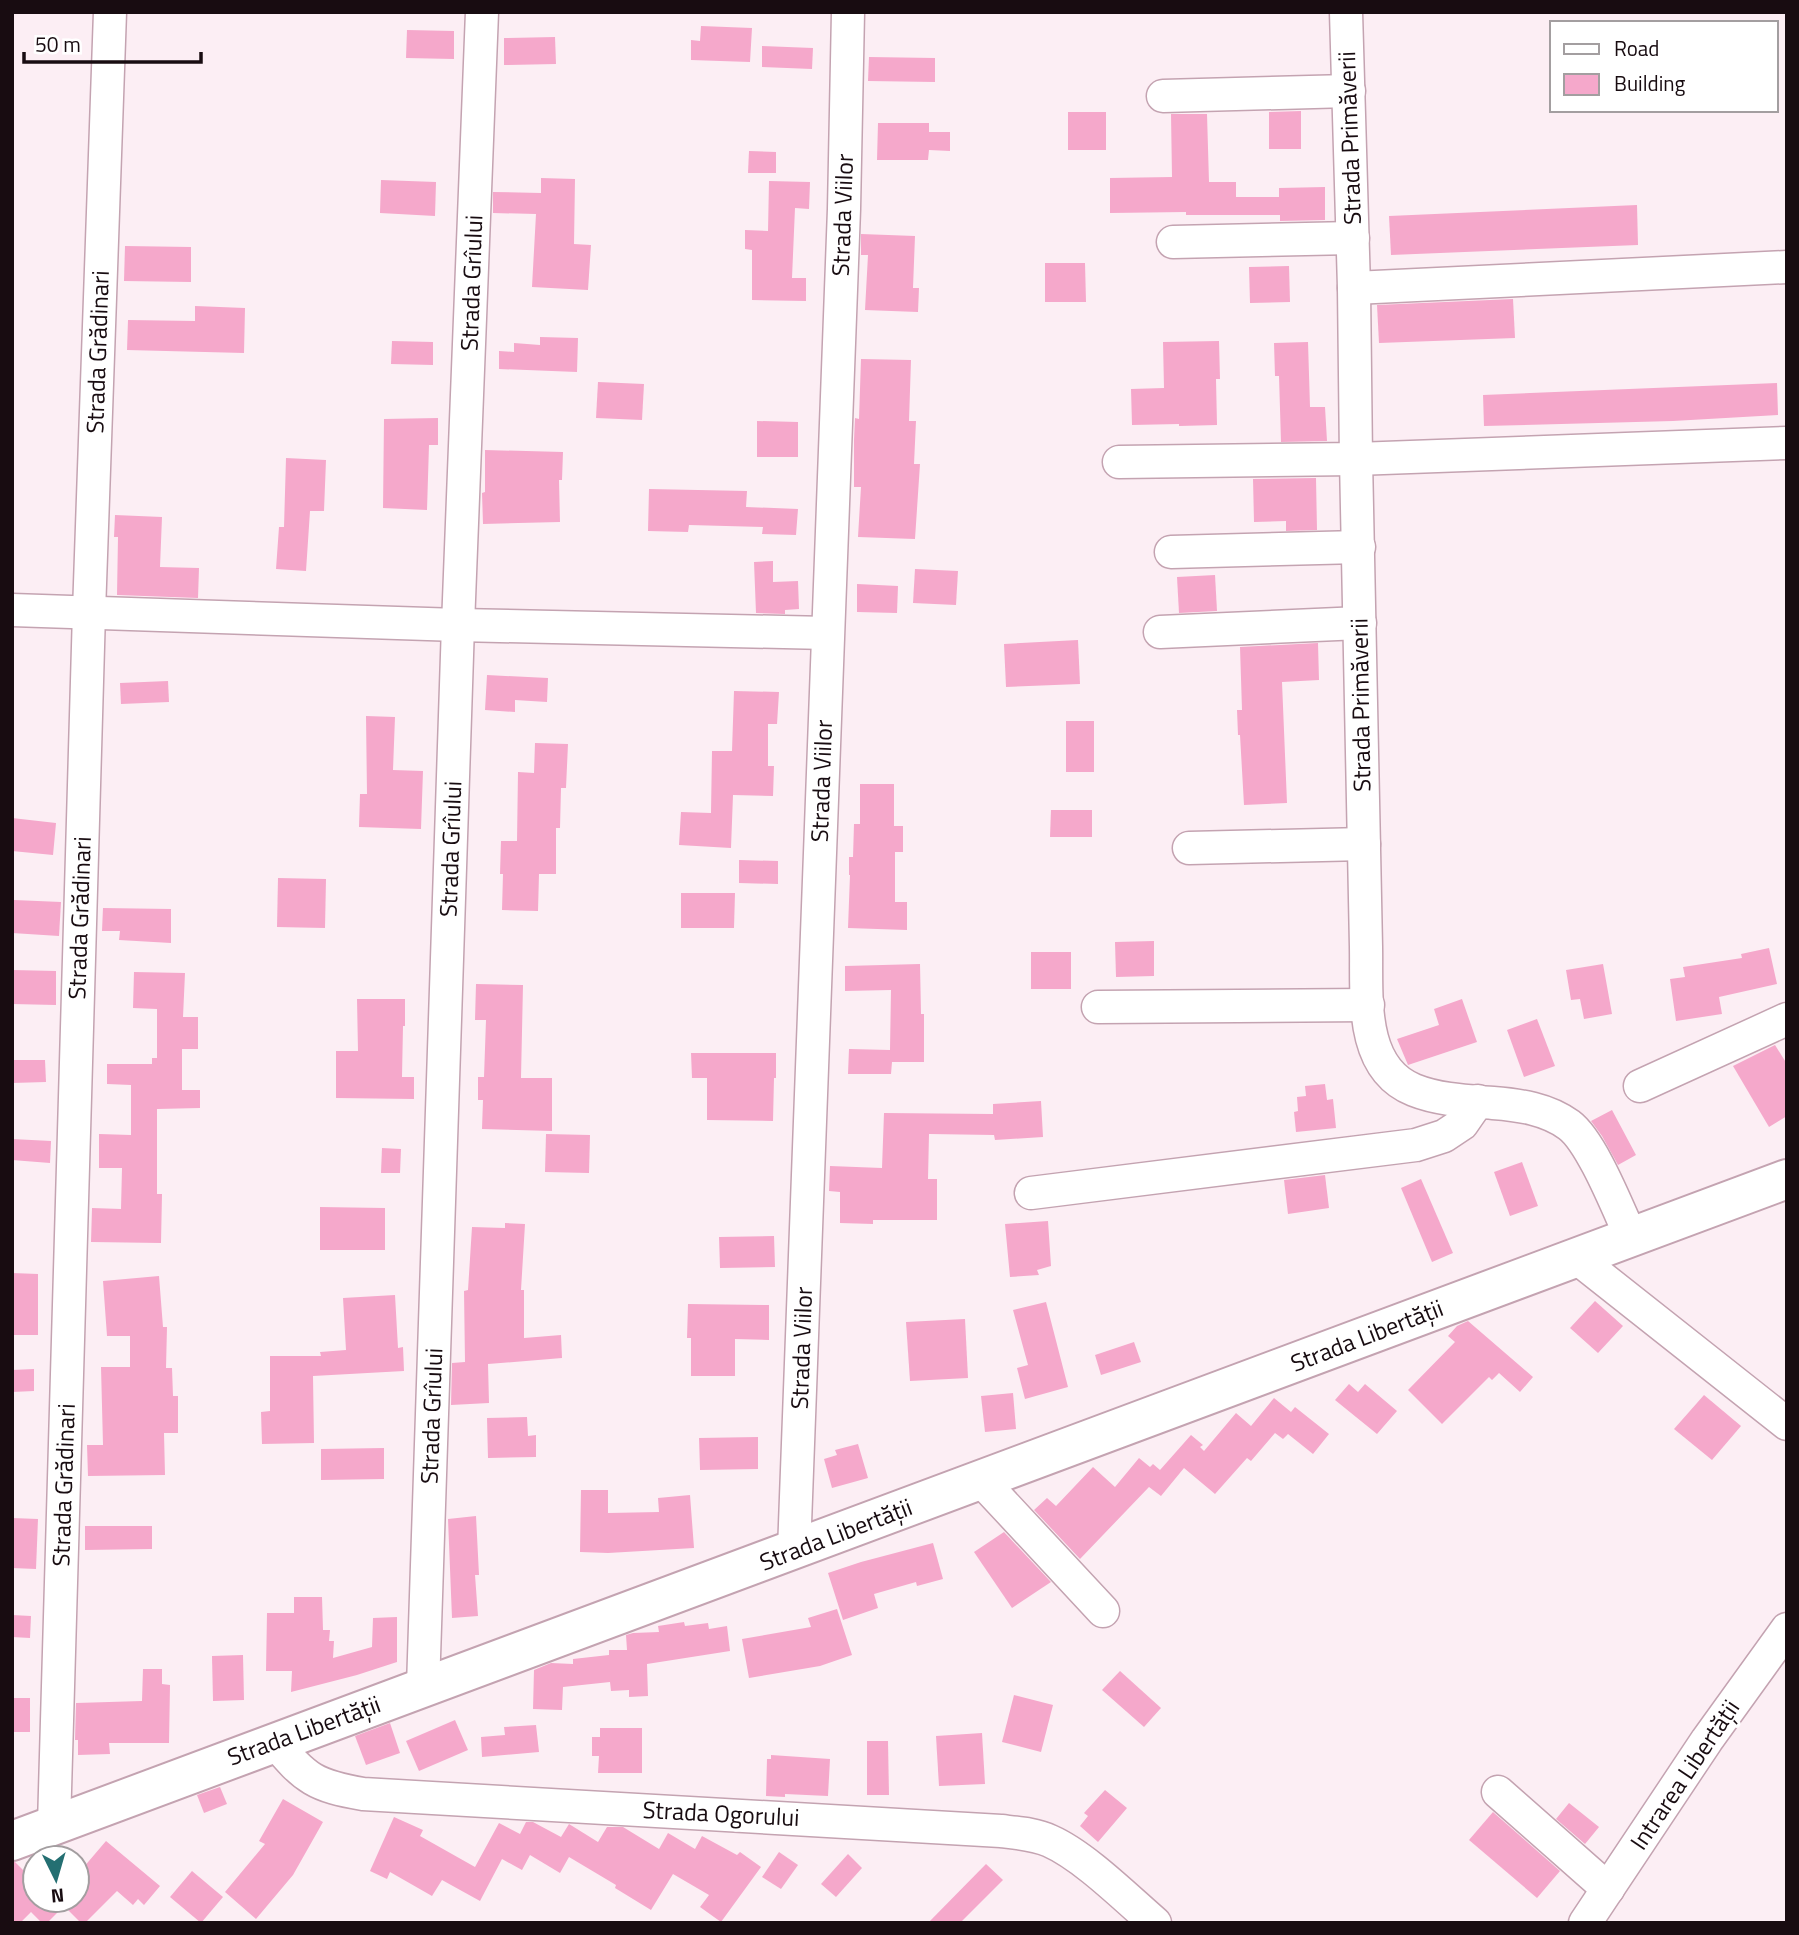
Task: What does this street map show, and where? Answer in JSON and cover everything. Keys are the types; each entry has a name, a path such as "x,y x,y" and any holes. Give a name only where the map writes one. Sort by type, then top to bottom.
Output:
{"main road":[{"name":"Strada Libertății","path":"12,1841 1787,1179"}],"street":[{"name":"Strada Grădinari","path":"54,1825 89,612 110,12"},
{"name":"Strada Grîului","path":"423,1687 458,625 482,12"},
{"name":"Strada Viilor","path":"794,1550 844,209 848,12"},
{"name":"Strada Primăverii","path":"1346,12 1368,1005 1374,1048 1395,1079 1412,1089 1430,1095 1512,1104 1547,1112 1571,1127 1588,1147 1645,1232"},
{"path":"1163,96 1349,91"},
{"path":"1173,242 1353,238"},
{"path":"1354,288 1787,267"},
{"path":"1119,462 1356,459 1787,443"},
{"path":"1171,552 1359,547"},
{"path":"12,610 458,625 827,633"},
{"path":"1160,632 1360,623"},
{"path":"1189,848 1364,844"},
{"path":"1098,1007 1368,1005"},
{"path":"1640,1086 1787,1019"},
{"path":"1031,1193 1416,1145 1444,1136 1462,1124 1478,1101"},
{"path":"1577,1258 1787,1424"},
{"path":"981,1480 1103,1611"},
{"name":"Intrarea Libertății","path":"1585,1923 1707,1740 1787,1629"},
{"name":"Strada Ogorului","path":"275,1742 295,1767 312,1780 335,1789 363,1794 1027,1834 1049,1840 1069,1851 1155,1923"},
{"path":"1498,1792 1608,1889"}],"building":[{"path":"701,26 752,28 750,62 691,60 691,40 700,41"},
{"path":"407,30 454,31 454,59 406,58"},
{"path":"555,37 556,64 504,65 504,38"},
{"path":"762,46 813,48 812,69 762,67"},
{"path":"869,57 935,58 935,82 868,81"},
{"path":"1301,111 1301,149 1269,149 1269,112"},
{"path":"1068,112 1106,112 1106,150 1068,150"},
{"path":"1171,114 1207,114 1209,182 1236,182 1236,197 1279,197 1279,188 1325,187 1325,220 1280,221 1280,215 1110,213 1110,178 1172,177"},
{"path":"878,123 929,123 929,132 950,132 950,151 929,150 928,160 877,160"},
{"path":"749,151 776,152 776,173 748,173"},
{"path":"541,178 575,179 574,244 591,245 588,290 532,287 536,214 493,213 493,192 541,193"},
{"path":"381,180 436,182 435,216 380,213"},
{"path":"769,181 810,182 809,209 795,208 792,278 806,278 806,301 752,300 752,250 745,249 745,230 768,231"},
{"path":"1637,205 1638,245 1391,255 1389,216"},
{"path":"861,234 915,236 913,288 919,288 918,312 865,310 868,255 861,255"},
{"path":"125,246 191,247 191,282 124,281"},
{"path":"1045,263 1085,263 1086,302 1045,302"},
{"path":"1289,266 1290,302 1250,303 1249,267"},
{"path":"1513,299 1515,338 1379,343 1377,305"},
{"path":"195,306 245,308 244,353 127,350 128,320 195,321"},
{"path":"540,337 578,338 577,372 499,369 499,351 514,352 514,343 540,345"},
{"path":"392,341 433,342 433,365 391,364"},
{"path":"1219,341 1217,425 1132,425 1131,389 1164,388 1163,342"},
{"path":"1308,342 1310,407 1325,407 1327,441 1281,442 1279,376 1275,376 1274,343"},
{"path":"861,359 911,360 909,421 916,421 914,464 920,464 915,539 858,537 861,487 854,487 854,440 855,418 859,419"},
{"path":"598,382 644,384 642,420 596,418"},
{"path":"1777,383 1778,415 1484,426 1483,395"},
{"path":"438,418 438,445 429,445 427,510 383,508 384,419"},
{"path":"757,421 798,422 798,457 757,457"},
{"path":"485,450 563,452 562,480 559,480 560,522 483,524"},
{"path":"286,458 326,460 324,511 310,511 306,571 276,569 279,527 284,527"},
{"path":"1316,478 1317,530 1286,531 1286,521 1254,522 1253,479"},
{"path":"649,489 747,491 746,507 798,509 796,535 762,534 763,527 689,525 688,532 648,531"},
{"path":"115,515 162,517 160,567 199,568 198,598 117,595 118,537 114,537"},
{"path":"773,561 773,582 798,581 799,609 785,610 785,614 756,613 754,562"},
{"path":"915,569 958,571 956,605 913,603"},
{"path":"1215,575 1217,611 1179,613 1177,577"},
{"path":"857,584 898,586 897,613 857,612"},
{"path":"1078,640 1080,684 1006,687 1004,644"},
{"path":"1318,643 1319,680 1282,682 1287,803 1244,805 1237,710 1242,710 1240,647"},
{"path":"487,675 548,678 547,702 515,700 515,712 485,710"},
{"path":"168,681 169,702 121,704 120,683"},
{"path":"734,691 779,692 777,724 768,724 768,766 774,766 773,796 733,795 731,848 679,845 681,812 711,813 712,751 732,751"},
{"path":"366,716 395,717 393,770 423,771 421,829 359,827 360,794 367,794"},
{"path":"1066,721 1094,721 1094,772 1066,772"},
{"path":"535,743 568,744 566,788 561,788 560,828 556,828 556,874 539,874 538,911 502,910 501,841 517,841 518,772 534,773"},
{"path":"860,784 894,784 894,826 903,826 903,852 895,852 895,902 907,902 907,930 848,928 849,857 853,857 854,824 860,824"},
{"path":"1051,810 1092,810 1092,837 1050,837"},
{"path":"12,818 56,823 53,855 12,851"},
{"path":"739,860 778,861 778,884 739,883"},
{"path":"278,878 326,879 325,928 277,927"},
{"path":"681,893 735,893 734,928 681,928"},
{"path":"14,900 61,902 59,936 12,933"},
{"path":"103,908 171,909 171,943 119,940 120,931 102,931"},
{"path":"1154,941 1154,976 1116,977 1115,942"},
{"path":"1769,948 1777,984 1719,997 1722,1014 1676,1021 1670,979 1685,977 1683,967 1742,958 1741,954"},
{"path":"1031,952 1071,952 1071,989 1031,989"},
{"path":"920,964 924,1062 892,1062 891,1074 848,1074 849,1049 890,1050 891,990 845,991 845,966"},
{"path":"1603,964 1612,1014 1584,1019 1580,999 1571,1000 1566,970"},
{"path":"12,970 56,971 56,1005 12,1004"},
{"path":"134,972 185,973 183,1017 198,1017 198,1049 182,1049 182,1090 200,1090 200,1108 157,1109 157,1194 162,1194 161,1243 91,1242 92,1208 121,1209 122,1168 99,1168 99,1134 131,1135 131,1085 107,1084 107,1064 152,1064 152,1058 157,1058 157,1009 133,1008"},
{"path":"476,984 523,985 521,1078 552,1078 552,1131 482,1129 483,1100 478,1100 478,1077 484,1077 486,1020 475,1020"},
{"path":"357,999 405,999 402,1077 414,1077 414,1099 336,1098 336,1051 358,1051"},
{"path":"1462,999 1477,1042 1408,1065 1397,1039 1439,1025 1434,1009"},
{"path":"1537,1019 1555,1066 1524,1077 1507,1030"},
{"path":"1775,1045 1787,1064 1787,1116 1769,1127 1733,1066"},
{"path":"691,1053 776,1053 773,1121 707,1120 707,1078 692,1078"},
{"path":"12,1060 45,1060 46,1082 12,1083"},
{"path":"1325,1084 1327,1100 1333,1099 1336,1128 1296,1132 1294,1112 1298,1111 1297,1097 1306,1096 1305,1086"},
{"path":"1041,1101 1043,1137 995,1140 994,1135 929,1134 928,1179 937,1179 937,1220 840,1223 840,1192 829,1191 830,1166 882,1168 884,1113 993,1114 993,1104"},
{"path":"1612,1110 1636,1155 1618,1165 1591,1121"},
{"path":"546,1134 590,1135 589,1173 545,1172"},
{"path":"12,1139 51,1141 50,1163 12,1160"},
{"path":"382,1148 401,1149 400,1173 381,1173"},
{"path":"1522,1162 1538,1206 1510,1216 1494,1172"},
{"path":"1325,1175 1329,1208 1288,1214 1284,1180"},
{"path":"1421,1179 1453,1253 1432,1262 1401,1188"},
{"path":"320,1207 385,1208 385,1250 320,1250"},
{"path":"1048,1221 1051,1266 1037,1270 1039,1275 1010,1277 1005,1224"},
{"path":"505,1223 525,1224 521,1290 524,1290 524,1338 561,1335 562,1358 488,1364 489,1403 451,1405 452,1363 465,1362 464,1291 468,1290 472,1227 505,1228"},
{"path":"774,1236 775,1267 720,1268 719,1237"},
{"path":"12,1273 38,1274 38,1335 12,1335"},
{"path":"159,1276 163,1327 167,1327 166,1368 172,1368 173,1396 178,1396 178,1433 164,1433 165,1475 88,1476 87,1445 103,1445 101,1367 130,1367 130,1336 107,1336 103,1281"},
{"path":"395,1295 398,1348 403,1347 404,1371 313,1376 314,1443 262,1444 261,1412 270,1411 270,1356 321,1356 320,1352 346,1350 343,1298"},
{"path":"1595,1301 1623,1326 1598,1353 1570,1328"},
{"path":"1046,1302 1068,1387 1025,1399 1017,1368 1028,1365 1013,1310"},
{"path":"688,1304 769,1305 769,1340 735,1339 735,1376 691,1376 691,1338 687,1338"},
{"path":"965,1319 968,1378 910,1381 906,1322"},
{"path":"1468,1321 1533,1377 1520,1392 1499,1373 1492,1380 1489,1377 1442,1424 1408,1390 1455,1342 1448,1336 1457,1326"},
{"path":"1134,1342 1141,1362 1101,1375 1095,1355"},
{"path":"34,1369 34,1391 12,1392 12,1370"},
{"path":"1349,1384 1358,1392 1365,1384 1397,1411 1377,1434 1335,1400"},
{"path":"1013,1393 1016,1429 985,1432 981,1396"},
{"path":"1704,1395 1741,1426 1712,1460 1674,1429"},
{"path":"1274,1398 1291,1412 1295,1407 1329,1434 1313,1454 1288,1434 1283,1439 1275,1433 1251,1461 1247,1458 1215,1494 1184,1468 1161,1496 1149,1487 1080,1559 1034,1510 1047,1498 1056,1506 1093,1467 1115,1487 1139,1458 1150,1467 1153,1464 1160,1470 1191,1435 1203,1445 1200,1447 1204,1451 1236,1413 1251,1426"},
{"path":"527,1417 528,1436 536,1435 536,1457 488,1458 487,1418"},
{"path":"758,1437 758,1469 700,1470 699,1438"},
{"path":"858,1444 868,1478 832,1488 824,1459 837,1455 835,1450"},
{"path":"384,1448 384,1479 321,1480 321,1449"},
{"path":"581,1490 608,1490 608,1513 659,1512 658,1498 690,1495 694,1548 580,1552"},
{"path":"476,1516 479,1575 475,1575 478,1616 452,1618 448,1519"},
{"path":"12,1518 38,1519 36,1569 12,1568"},
{"path":"85,1526 152,1526 152,1549 85,1550"},
{"path":"1004,1532 1051,1582 1012,1608 974,1552"},
{"path":"933,1543 943,1579 917,1586 916,1582 874,1594 878,1608 843,1620 828,1573"},
{"path":"294,1597 322,1597 323,1630 330,1630 329,1641 334,1641 333,1658 372,1647 373,1618 397,1617 397,1662 291,1692 292,1671 266,1671 267,1613 294,1613"},
{"path":"837,1609 852,1655 820,1666 749,1678 742,1639 811,1627 808,1618"},
{"path":"12,1615 31,1616 30,1638 12,1637"},
{"path":"684,1622 685,1626 708,1623 709,1629 727,1626 730,1651 647,1664 648,1696 629,1697 629,1690 611,1691 610,1682 563,1687 562,1710 533,1709 534,1670 551,1663 573,1664 573,1659 609,1655 609,1650 627,1650 626,1635 659,1632 658,1626"},
{"path":"243,1655 244,1700 213,1701 212,1656"},
{"path":"143,1669 162,1669 162,1684 170,1685 169,1743 109,1743 110,1754 78,1755 78,1740 75,1740 76,1703 142,1701"},
{"path":"1120,1671 1161,1708 1144,1727 1102,1690"},
{"path":"1014,1695 1053,1705 1041,1752 1002,1742"},
{"path":"12,1698 30,1698 30,1732 12,1732"},
{"path":"455,1720 468,1750 419,1771 406,1741"},
{"path":"390,1723 400,1753 366,1765 355,1736"},
{"path":"536,1725 539,1752 482,1757 481,1737 505,1735 504,1727"},
{"path":"600,1728 642,1728 642,1773 598,1773 599,1756 592,1756 592,1737 600,1737"},
{"path":"982,1733 985,1784 939,1786 936,1736"},
{"path":"867,1741 888,1741 889,1795 867,1795"},
{"path":"771,1755 830,1759 828,1796 766,1796 767,1759 771,1759"},
{"path":"220,1787 227,1804 204,1813 197,1795"},
{"path":"1105,1790 1127,1808 1098,1842 1080,1826 1088,1816 1084,1813"},
{"path":"283,1799 323,1822 293,1875 256,1919 225,1892 265,1844 259,1841"},
{"path":"1569,1803 1599,1827 1585,1844 1556,1819"},
{"path":"1493,1812 1560,1871 1537,1898 1469,1840"},
{"path":"394,1817 423,1830 420,1836 475,1867 499,1823 520,1834 526,1822 533,1822 561,1837 569,1824 598,1842 607,1827 623,1827 659,1849 668,1833 695,1849 702,1836 737,1855 740,1852 761,1867 721,1922 700,1907 709,1895 673,1874 651,1910 569,1857 560,1873 530,1855 522,1870 502,1859 480,1901 442,1880 432,1896 390,1872 387,1879 370,1871"},
{"path":"106,1841 160,1886 144,1905 138,1899 133,1905 117,1891 85,1923 81,1923 72,1914 91,1914 91,1859"},
{"path":"779,1852 798,1865 781,1889 762,1877"},
{"path":"848,1854 862,1868 836,1897 821,1884"},
{"path":"12,1862 21,1868 21,1914 29,1914 20,1923 12,1923"},
{"path":"986,1864 1003,1880 960,1923 928,1923"},
{"path":"192,1871 223,1897 201,1923 170,1897"},
{"path":"33,1914 56,1914 47,1923 42,1923"}]}
